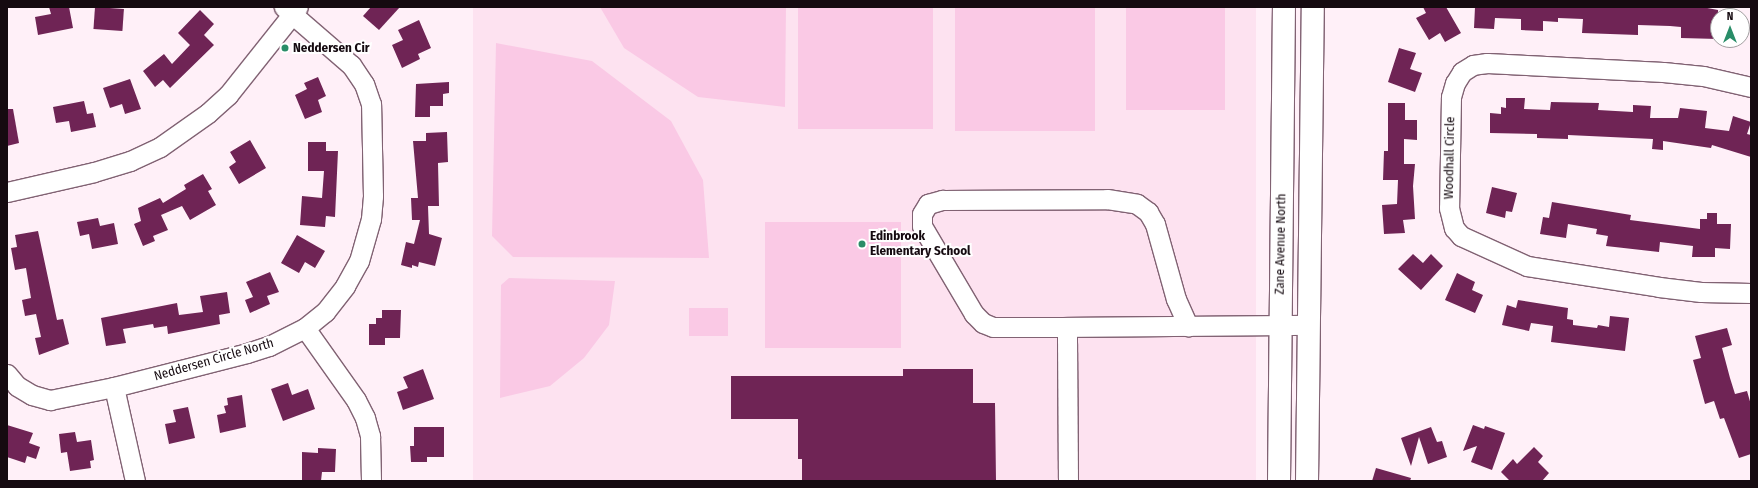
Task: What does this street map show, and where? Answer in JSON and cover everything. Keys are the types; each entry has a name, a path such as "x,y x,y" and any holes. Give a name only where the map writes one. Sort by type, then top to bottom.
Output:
{"main road":[{"name":"Zane Avenue North","path":"1279,481 1284,7"},
{"path":"1308,481 1313,7"}],"street":[{"path":"7,192 94,172 130,161 160,147 208,113 228,95 292,9"},
{"name":"Neddersen Circle North","path":"7,374 17,386 32,395 50,400 67,398 247,353 269,346 305,328 325,312 345,286 367,239 373,196 373,126 371,104 364,84 351,65 292,9"},
{"name":"Woodhall Circle","path":"1751,87 1703,76 1663,72 1487,63 1473,65 1462,72 1454,84 1451,97 1449,208 1454,228 1461,236 1527,266 1659,287 1701,292 1751,293"},
{"path":"1188,326 1176,299 1155,224 1148,212 1137,204 1107,199 942,200 928,204 922,214 922,226 974,314 984,323 993,327 1067,327 1188,326 1280,325 1309,325"},
{"path":"1067,327 1068,481"},
{"path":"305,328 356,400 365,418 370,436 371,481"},
{"path":"114,387 135,481"}],"shaded area":[{"name":"Edinbrook Elementary School","path":"473,7 1256,7 1256,481 473,481"},
{"path":"600,7 786,7 785,107 698,97 624,48"},
{"path":"798,7 933,7 933,129 798,129"},
{"path":"955,7 1095,7 1095,131 955,131"},
{"path":"1126,7 1225,7 1225,110 1126,110"},
{"path":"496,43 592,61 671,121 703,180 709,258 513,257 492,236"},
{"path":"765,222 901,222 901,348 765,348"},
{"path":"509,278 615,281 609,325 584,358 550,386 500,398 501,285"},
{"path":"689,308 728,308 728,336 689,336"}],"building":[{"path":"49,7 69,7 73,28 38,35 35,17 51,14"},
{"path":"95,7 124,9 122,31 93,29"},
{"path":"371,7 400,7 379,30 363,16"},
{"path":"1423,7 1446,7 1461,33 1445,42 1440,33 1429,40 1416,18 1426,13"},
{"path":"1475,7 1702,7 1710,8 1710,39 1681,38 1681,27 1670,26 1638,25 1638,35 1582,33 1583,19 1558,18 1558,22 1543,21 1543,31 1521,30 1521,19 1495,18 1494,29 1474,28"},
{"path":"200,10 214,24 204,35 214,45 170,88 163,80 155,87 143,71 164,54 172,64 190,45 178,33"},
{"path":"419,20 431,48 418,54 420,59 402,68 392,45 403,40 398,30"},
{"path":"1399,48 1416,53 1410,69 1422,73 1415,92 1388,82"},
{"path":"318,77 326,96 318,100 322,112 305,119 295,95 307,89 304,83"},
{"path":"130,79 141,109 125,114 122,104 110,108 103,88"},
{"path":"449,82 449,93 443,94 443,106 430,106 430,117 415,117 416,84"},
{"path":"1506,98 1525,98 1524,109 1550,110 1551,102 1599,103 1598,110 1633,112 1633,105 1651,106 1650,118 1678,118 1680,108 1707,111 1705,128 1729,131 1733,116 1751,122 1747,134 1751,135 1751,157 1712,145 1711,148 1663,141 1663,150 1652,149 1653,139 1568,135 1568,139 1537,138 1537,134 1490,133 1490,113 1501,114 1501,107 1506,108"},
{"path":"84,101 87,114 93,113 96,127 71,132 69,121 56,123 53,107"},
{"path":"1388,103 1405,103 1405,120 1417,120 1417,140 1404,139 1404,164 1415,164 1413,186 1415,219 1403,220 1405,233 1384,234 1382,205 1397,204 1398,180 1383,180 1384,151 1388,151"},
{"path":"7,109 13,109 19,143 7,146"},
{"path":"447,132 448,162 438,163 439,206 428,206 429,234 442,238 435,266 419,262 418,267 412,265 412,268 401,265 406,242 414,244 420,220 412,220 411,198 418,198 413,141 426,141 426,133"},
{"path":"250,140 266,168 239,184 229,167 236,162 230,152"},
{"path":"308,142 326,142 326,151 338,151 335,217 326,216 325,227 300,225 302,196 322,198 324,171 308,171"},
{"path":"203,174 212,189 208,191 216,205 190,220 182,206 161,215 168,230 153,236 155,241 143,246 134,224 141,221 138,208 160,198 163,203 186,189 184,185"},
{"path":"1492,187 1517,193 1512,212 1506,211 1505,218 1486,213"},
{"path":"1552,202 1631,215 1630,220 1700,229 1700,219 1707,219 1707,213 1717,213 1717,224 1731,224 1730,249 1715,248 1715,257 1692,257 1693,246 1660,242 1659,252 1606,246 1608,236 1596,234 1597,229 1568,224 1566,238 1540,234 1543,217 1549,218"},
{"path":"98,218 100,226 114,223 118,244 92,249 89,234 80,236 77,222"},
{"path":"38,231 57,320 63,319 69,344 39,355 35,338 41,337 36,314 25,316 22,300 31,298 26,268 15,270 11,248 17,247 15,235"},
{"path":"297,235 325,251 315,268 305,262 299,273 281,263"},
{"path":"1413,254 1423,263 1431,254 1443,266 1421,290 1398,269"},
{"path":"270,272 279,292 267,296 270,304 250,313 245,300 253,297 246,282"},
{"path":"1457,273 1475,282 1472,290 1483,295 1475,313 1445,300"},
{"path":"227,292 230,313 219,315 220,324 168,334 167,326 154,328 153,324 123,329 126,343 106,346 101,318 177,303 179,315 203,312 200,296"},
{"path":"1518,300 1568,308 1567,319 1573,320 1573,325 1597,328 1598,325 1609,327 1610,316 1629,318 1625,351 1551,342 1553,326 1531,323 1529,331 1502,325 1507,305 1516,308"},
{"path":"382,310 401,310 400,338 385,338 385,345 369,345 369,324 376,324 376,318 382,318"},
{"path":"1727,328 1732,345 1722,348 1730,378 1735,394 1747,391 1751,405 1751,454 1739,458 1724,418 1720,419 1714,401 1705,404 1693,360 1701,358 1695,336"},
{"path":"423,369 434,399 403,410 397,392 408,388 403,377"},
{"path":"903,369 973,369 973,403 995,403 996,481 802,481 802,459 798,459 798,419 731,419 731,376 903,376"},
{"path":"288,383 292,395 308,389 315,409 283,421 271,389"},
{"path":"242,395 246,427 220,433 217,415 226,413 224,406 228,405 227,398"},
{"path":"188,407 195,438 169,444 165,424 176,422 173,410"},
{"path":"7,425 33,433 29,443 40,447 36,459 27,456 25,463 7,457"},
{"path":"1473,425 1484,429 1485,426 1505,433 1492,470 1471,462 1477,446 1463,451"},
{"path":"414,427 444,427 444,457 427,457 427,462 411,462 410,446 414,446"},
{"path":"1431,427 1437,442 1442,441 1447,457 1428,464 1419,437 1411,466 1401,438"},
{"path":"75,432 77,442 91,440 94,460 90,461 91,468 70,471 67,452 61,453 59,434"},
{"path":"1534,447 1543,456 1538,462 1549,473 1542,481 1510,481 1501,472 1513,459 1517,464"},
{"path":"318,448 336,449 335,472 322,472 321,481 302,481 302,452 318,453"},
{"path":"1376,468 1411,478 1410,481 1372,481"}],"place":[{"name":"Neddersen Cir","path":"285,48"},
{"name":"Edinbrook Elementary School","path":"862,244"}]}
